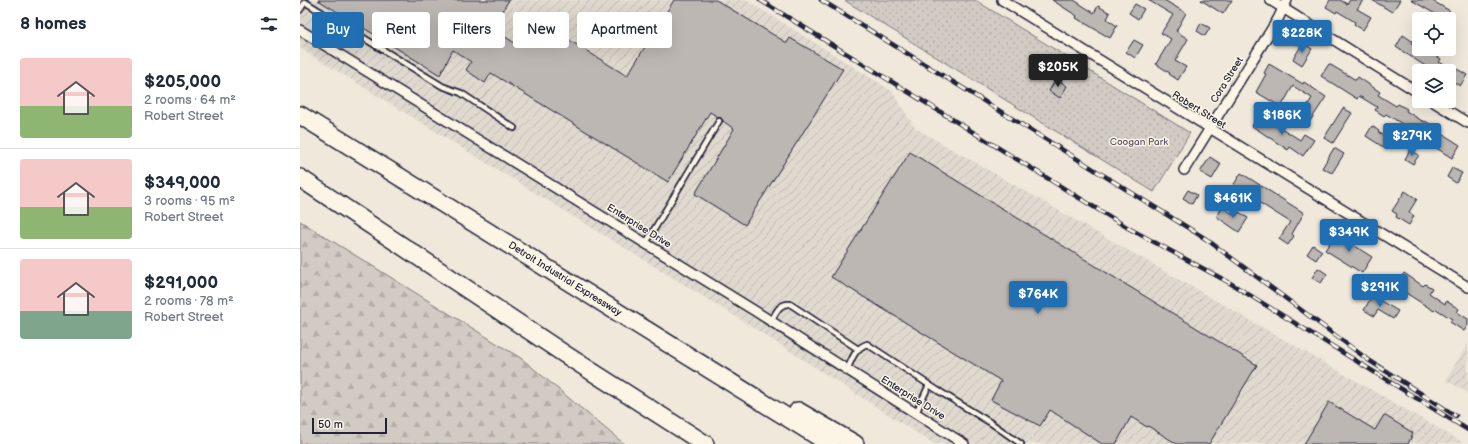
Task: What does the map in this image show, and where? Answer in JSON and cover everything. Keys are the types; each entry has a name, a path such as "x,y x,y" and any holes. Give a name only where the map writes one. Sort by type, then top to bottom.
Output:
{"highway":[{"name":"Detroit Industrial Expressway","path":"300,115 830,444"},
{"path":"300,178 566,355 705,444"},
{"path":"556,273 856,444"}],"street":[{"name":"Robert Street","path":"1002,0 1209,129 1468,287"},
{"path":"1270,0 1285,4 1412,88"},
{"name":"Cora Street","path":"1184,170 1278,19 1285,4"},
{"name":"Enterprise Drive","path":"300,30 646,243 964,444"},
{"path":"1443,108 1468,124"}],"lane":[{"path":"300,10 306,1 442,86 461,92 514,128"},
{"path":"646,243 719,121"},
{"path":"771,321 780,306 790,304 858,349"},
{"path":"847,370 858,349 867,344 929,385 991,423 1021,444"},
{"path":"916,413 929,385"}],"shaded area":[{"path":"300,0 746,0 892,91 915,128 1464,443 934,444 743,321 300,48"},
{"path":"1468,343 1468,393 1446,380"}],"green space":[{"name":"Coogan Park","path":"844,0 975,0 1190,133 1154,192"},
{"path":"300,221 522,359 624,444 300,444"}],"building":[{"path":"318,0 509,0 502,12 438,12 438,48 505,48 505,37 513,42 513,48 569,48 569,40 577,45 577,48 582,48 627,76 644,48 672,48 672,12 667,12 674,0 716,0 787,43 790,38 843,69 745,225 695,194 734,129 721,118 710,112 668,182 491,73 485,83 466,70 471,62 453,50 440,75 396,48 430,48 430,12 372,12 372,33 364,28 364,12 338,12"},
{"path":"1052,0 1074,0 1094,13 1098,6 1110,13 1107,19 1117,26 1110,38 1076,18 1077,16"},
{"path":"1148,0 1164,0 1186,13 1176,31 1188,39 1175,61 1186,67 1178,80 1156,64 1171,39 1161,33 1173,15"},
{"path":"1201,0 1232,0 1223,14"},
{"path":"1330,0 1340,0 1347,4 1350,0 1363,0 1357,9 1371,17 1363,30 1354,24 1355,22 1337,11 1336,13 1326,7"},
{"path":"1372,0 1400,0 1392,12"},
{"path":"1411,0 1431,0 1450,11 1432,12"},
{"path":"1135,4 1144,9 1138,19 1129,13"},
{"path":"1201,23 1210,28 1205,36 1197,31"},
{"path":"1403,35 1412,41 1412,56 1436,56 1441,59 1439,62 1443,64 1422,64 1396,47"},
{"path":"1134,40 1143,45 1135,58 1126,52"},
{"path":"1303,43 1312,49 1302,65 1293,59"},
{"path":"1269,64 1303,84 1304,82 1326,97 1308,124 1299,119 1312,98 1293,86 1281,107 1256,92 1266,74 1264,73"},
{"path":"1329,64 1356,80 1358,77 1380,92 1378,95 1396,106 1398,104 1407,109 1406,111 1434,126 1433,128 1460,145 1452,158 1430,144 1431,142 1414,131 1411,136 1401,130 1404,125 1386,114 1384,116 1375,110 1377,107 1359,96 1357,99 1321,76"},
{"path":"1457,69 1467,75 1460,86 1456,83"},
{"path":"1056,79 1067,86 1060,98 1049,91"},
{"path":"1343,108 1352,113 1333,143 1324,138"},
{"path":"1259,114 1300,140 1304,134 1314,140 1303,156 1290,147 1288,150 1252,126"},
{"path":"1372,126 1379,131 1378,132 1391,140 1386,149 1366,136"},
{"path":"1334,148 1344,154 1332,173 1322,168"},
{"path":"1410,150 1419,155 1413,164 1405,159"},
{"path":"910,152 1257,365 1209,444 1177,444 1131,417 1116,444 1102,444 1050,410 1040,426 991,400 1001,381 831,277"},
{"path":"1210,157 1221,164 1212,179 1200,172"},
{"path":"1452,168 1462,173 1456,183 1447,177"},
{"path":"1241,173 1304,213 1292,234 1294,236 1288,245 1279,239 1290,222 1233,186"},
{"path":"1188,190 1197,195 1192,204 1183,198"},
{"path":"1405,191 1417,199 1409,212 1414,216 1409,225 1396,217 1397,214 1392,211"},
{"path":"1222,207 1236,216 1239,212 1248,218 1239,232 1217,217"},
{"path":"1336,234 1372,257 1362,273 1325,250"},
{"path":"1313,245 1322,251 1316,260 1307,254"},
{"path":"1318,268 1327,274 1321,283 1312,278"},
{"path":"1404,273 1423,286 1425,284 1432,288 1429,293 1445,304 1446,301 1459,309 1457,312 1468,319 1468,325 1464,331 1450,322 1452,319 1436,309 1434,311 1406,293 1403,298 1393,291"},
{"path":"1372,296 1398,311 1393,319 1378,310 1374,316 1364,310"},
{"path":"1329,402 1375,430 1384,415 1413,433 1408,444 1304,444"}],"railway":[{"path":"760,0 1102,212 1130,229 1230,283 1468,430"},
{"path":"821,0 1206,239 1367,359 1456,416"}]}
